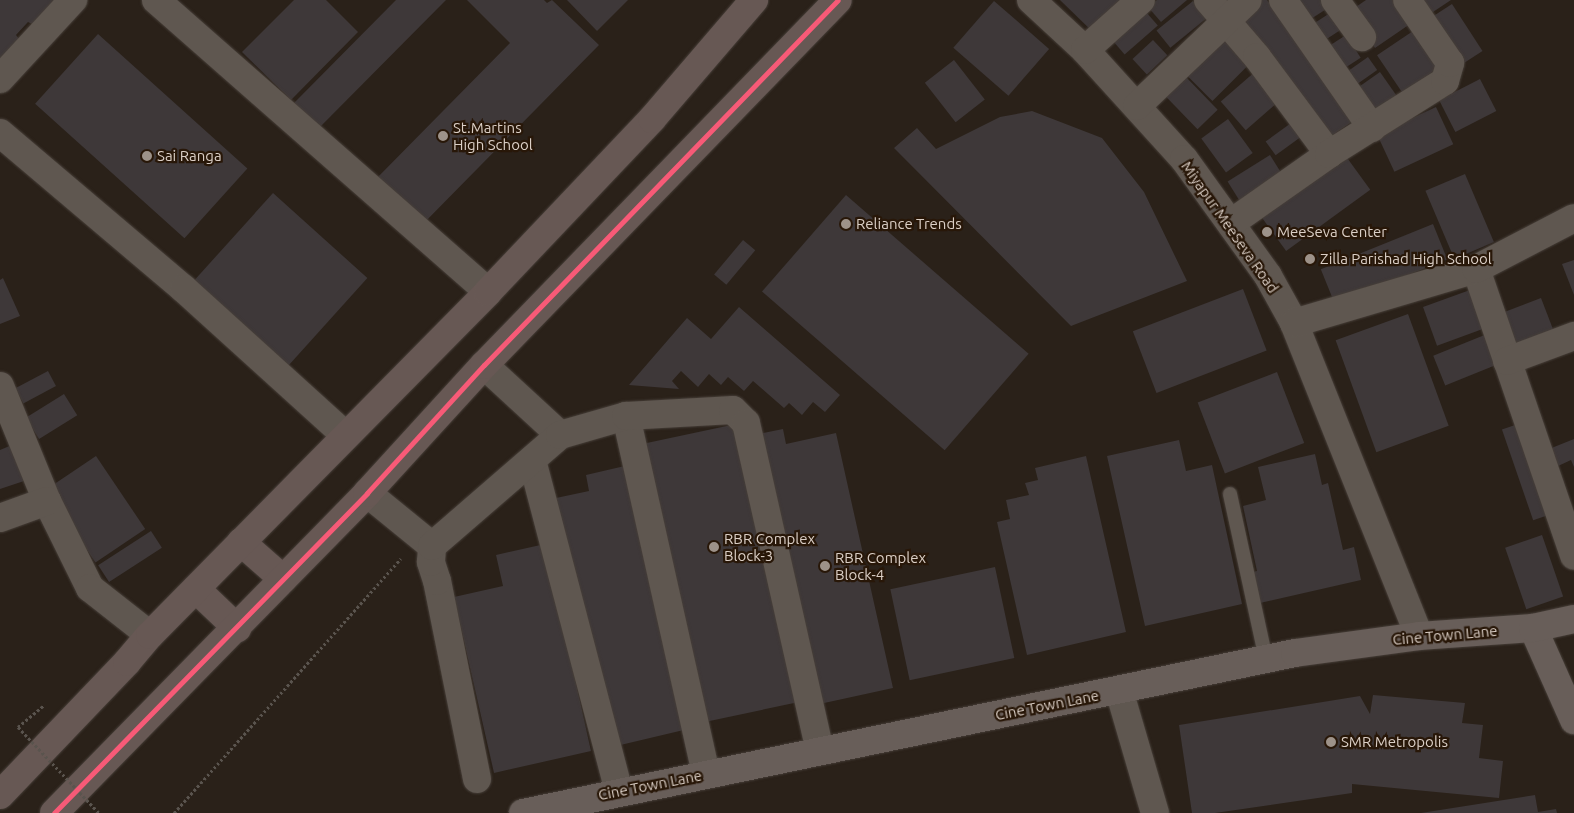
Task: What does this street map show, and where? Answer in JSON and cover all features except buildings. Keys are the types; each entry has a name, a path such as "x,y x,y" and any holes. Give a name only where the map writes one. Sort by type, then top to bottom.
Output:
{"highway":[{"path":"0,795 127,662 150,635 488,292 652,119 754,0"},
{"path":"61,810 367,493 484,365 838,0"},
{"path":"241,542 284,580"},
{"path":"196,589 237,628"}],"street":[{"path":"0,79 73,0"},
{"path":"156,0 488,292"},
{"name":"Miyapur MeeSeva Road","path":"1031,0 1085,50 1184,159 1268,276 1294,323 1419,636"},
{"path":"1085,50 1141,0"},
{"path":"1208,0 1257,57 1329,154"},
{"path":"1137,106 1248,0"},
{"path":"1283,0 1372,128"},
{"path":"1335,0 1362,37"},
{"path":"1231,223 1329,154 1445,81 1449,73 1450,63 1407,0"},
{"path":"0,133 184,289 345,435"},
{"path":"1294,323 1476,269 1574,218"},
{"path":"1476,269 1574,556"},
{"path":"1507,361 1574,336"},
{"path":"484,365 560,435"},
{"path":"0,386 47,501 90,588 150,635"},
{"path":"425,541 532,460 560,435 626,416 733,410 746,423 820,751"},
{"path":"626,416 706,774"},
{"path":"532,460 619,792"},
{"path":"367,493 425,541 438,581 477,779"},
{"path":"0,518 47,501"},
{"name":"Cine Town Lane","path":"522,813 1295,653 1419,636 1533,628 1574,619"},
{"path":"1533,628 1574,720"},
{"path":"1119,690 1155,813"}],"lane":[{"path":"1230,494 1266,659"}],"path":[{"path":"174,813 425,541"},
{"path":"18,728 99,813"}],"transit line":[{"path":"54,813 367,493 484,365 838,0"}],"place":[{"name":"St.Martins High School","path":"443,136"},
{"name":"Sai Ranga","path":"147,156"},
{"name":"Reliance Trends","path":"846,224"},
{"name":"MeeSeva Center","path":"1267,232"},
{"name":"Zilla Parishad High School","path":"1310,259"},
{"name":"RBR Complex Block-3","path":"714,547"},
{"name":"RBR Complex Block-4","path":"825,566"},
{"name":"SMR Metropolis","path":"1331,742"}]}
